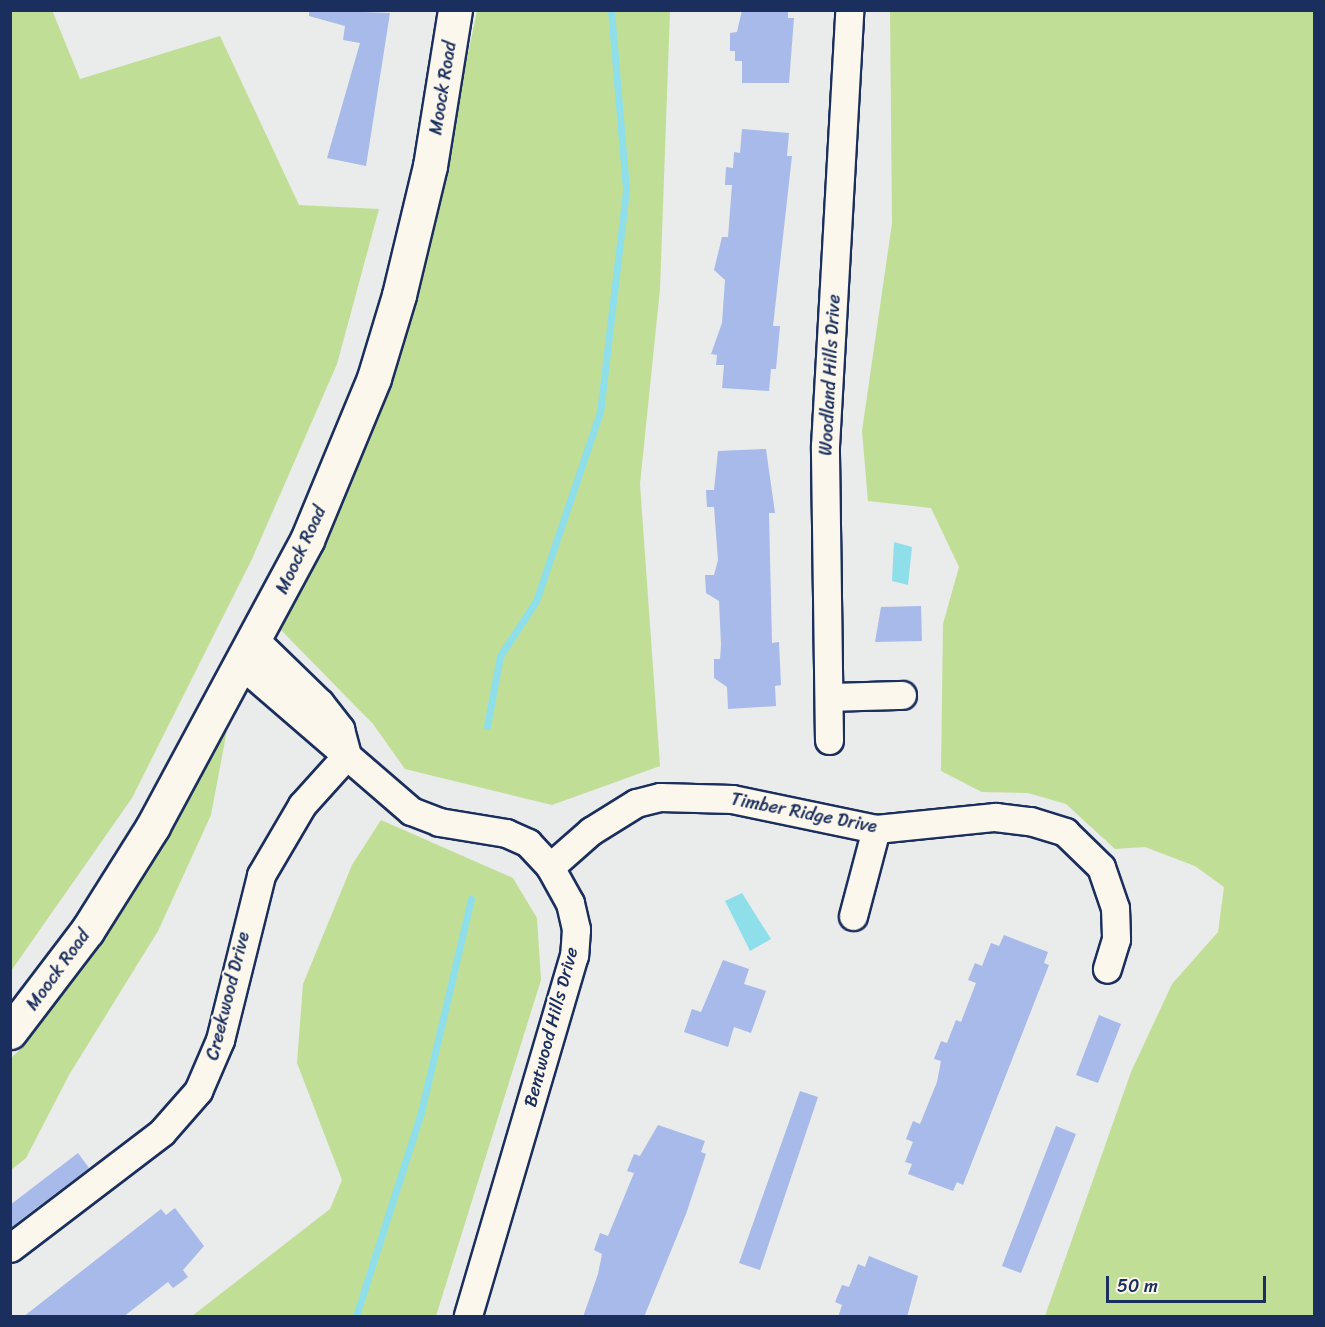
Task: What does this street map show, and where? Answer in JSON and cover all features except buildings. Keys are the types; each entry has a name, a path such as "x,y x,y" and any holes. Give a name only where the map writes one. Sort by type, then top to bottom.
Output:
{"main road":[{"name":"Moock Road","path":"10,1032 87,931 250,654 307,540 374,378 417,228 455,10"}],"street":[{"name":"Woodland Hills Drive","path":"829,740 825,446 849,10"},
{"name":"Bentwood Hills Drive","path":"250,654 321,740 347,754 411,811 439,822 506,833 528,843 550,867 570,903 574,956 468,1317"},
{"path":"830,697 902,695"},
{"name":"Creekwood Drive","path":"10,1248 162,1132 198,1091 220,1040 261,875 302,805 347,754"},
{"name":"Timber Ridge Drive","path":"550,867 591,831 636,803 660,796 732,800 876,829 995,817 1065,832 1101,867 1111,891 1116,939 1107,969"},
{"path":"853,916 876,829"}],"green space":[{"path":"52,10 80,79 220,36 299,205 379,209 337,364 252,559 132,798 11,971 10,11"},
{"path":"477,11 670,11 660,289 640,484 660,766 552,805 405,769 373,724 277,626 428,241"},
{"path":"890,11 1314,11 1314,1316 1045,1316 1131,1072 1172,984 1218,932 1224,887 1195,866 1145,847 1115,849 1066,804 1028,793 982,792 941,771 943,624 959,567 931,508 868,501 862,431 892,223"},
{"path":"227,730 211,815 158,931 69,1075 26,1158 11,1170 11,1058 26,1044"},
{"path":"381,820 513,878 537,918 541,980 436,1316 192,1316 330,1209 342,1180 297,1063 303,984 352,865"}],"water":[{"path":"894,542 912,547 908,585 892,581"},
{"path":"742,893 771,939 750,951 725,901"}],"waterway":[{"path":"487,726 500,656 536,601 600,412 626,189 611,10"},
{"path":"356,1316 421,1112 471,899"}]}
